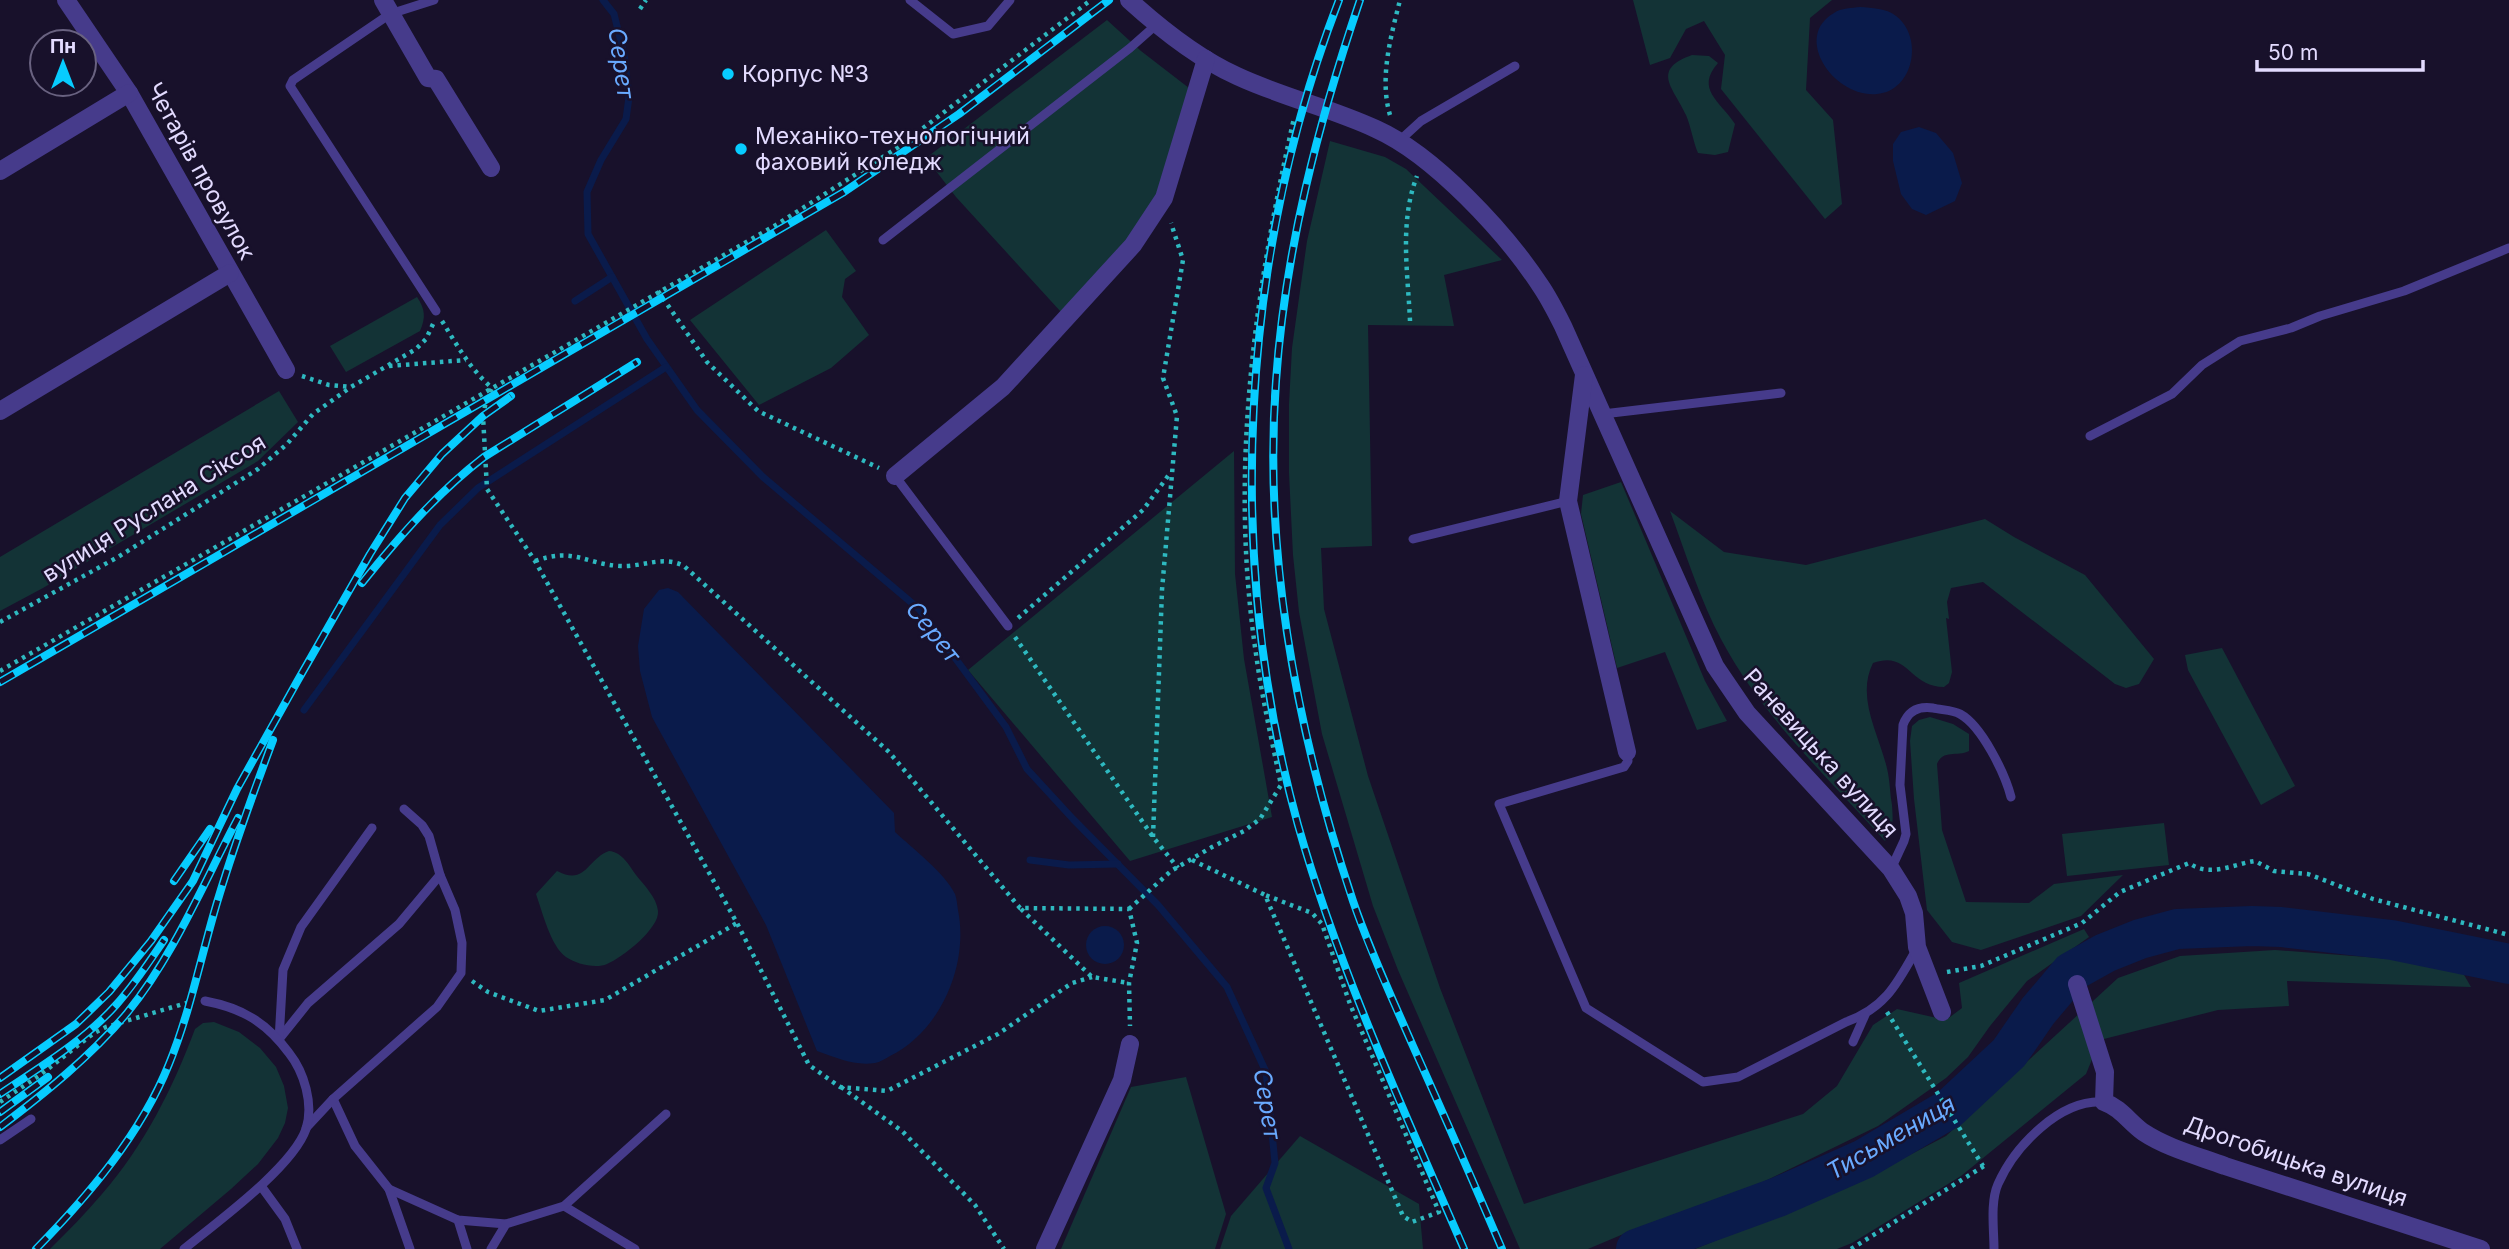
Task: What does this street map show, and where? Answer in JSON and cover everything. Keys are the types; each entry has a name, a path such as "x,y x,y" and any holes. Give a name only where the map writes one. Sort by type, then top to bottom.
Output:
{"street":[{"name":"Четарів провулок","path":"66,0 129,93 286,370"},
{"name":"Раневицька вулиця","path":"1129,0 1156,25 1206,60 1236,76 1378,129 1398,142 1426,161 1453,185 1520,257 1541,286 1563,326 1702,640 1728,688 1768,737 1891,869 1908,896 1914,913 1917,947 1942,1012"},
{"path":"386,7 428,78 436,79 491,168"},
{"path":"895,476 1003,387 1133,245 1164,198 1206,60"},
{"path":"0,171 129,93"},
{"path":"0,411 230,273"},
{"path":"1584,374 1568,501 1627,752"},
{"path":"2077,984 2105,1072 2104,1102"},
{"path":"1045,1249 1122,1080 1130,1044"},
{"name":"Дрогобицька вулиця","path":"2104,1102 2114,1106 2141,1131 2183,1150 2481,1249"}],"lane":[{"path":"434,0 386,7 293,80 290,86 436,311"},
{"path":"910,0 953,34 988,26 1010,0"},
{"path":"883,240 1156,25"},
{"path":"1398,142 1422,121 1515,66"},
{"path":"2090,436 2172,394 2202,365 2240,341 2291,328 2320,316 2404,291 2509,248"},
{"path":"1603,414 1781,393"},
{"path":"895,476 1008,626"},
{"path":"1413,539 1568,501"},
{"path":"1891,869 1906,834 1900,785 1903,725 1914,710 1928,708 1959,714 1986,745 2003,775 2011,797"},
{"path":"1627,752 1628,761 1624,767 1499,804 1586,1008 1703,1082 1738,1077 1864,1015 1881,1003 1899,980 1917,947"},
{"path":"184,1249 261,1186 297,1145 306,1128 333,1099 437,1007 461,972 462,943 455,911 440,875 429,835 404,809"},
{"path":"279,1040 283,970 301,927 372,828"},
{"path":"279,1040 308,1003 399,924 440,875"},
{"path":"205,1001 224,1004 259,1020 279,1040 298,1064 306,1089 306,1128"},
{"path":"1853,1042 1864,1015"},
{"path":"333,1099 355,1146 389,1189 410,1249"},
{"path":"1994,1249 1997,1186 2018,1154 2048,1122 2066,1110 2080,1104 2104,1102"},
{"path":"389,1189 458,1220 506,1224 564,1206 666,1114"},
{"path":"0,1140 31,1119"},
{"path":"261,1186 285,1219 297,1249"},
{"path":"564,1206 635,1249"},
{"path":"458,1220 467,1249"},
{"path":"491,1249 506,1224"}],"path":[{"path":"640,9 646,0"},
{"path":"0,671 776,225 897,148 1091,0"},
{"path":"1398,142 1387,105 1386,74 1400,0"},
{"path":"1020,908 1129,909 1171,871 1244,831 1260,819 1281,785 1255,654 1247,572 1245,483 1248,386 1254,330 1274,207 1294,115"},
{"path":"1410,321 1407,215 1412,189 1426,161"},
{"path":"1153,837 1162,590 1177,416 1163,378 1183,260 1164,198"},
{"path":"658,291 707,362 758,411 895,476"},
{"path":"436,311 466,360 492,388"},
{"name":"вулиця Руслана Сіксоя","path":"0,622 118,557 258,469 287,444 313,414 351,387 416,349 432,329 436,311"},
{"path":"388,366 466,360"},
{"path":"286,370 329,384 351,387"},
{"path":"492,388 483,416 485,483 535,561 737,923 809,1065 902,1131 975,1205 1004,1249"},
{"path":"1172,470 1143,510 1008,626 1153,837 1178,868"},
{"path":"535,561 564,554 619,566 659,560 672,560 684,566 889,752 1020,908 1092,977"},
{"path":"1191,860 1265,895 1312,913 1322,924 1350,1004 1439,1212 1412,1222 1403,1216 1265,895"},
{"path":"1928,974 1963,971 1981,966 2082,923 2120,892 2184,863 2206,870 2234,868 2255,861 2274,871 2308,874 2373,899 2509,935"},
{"path":"1129,909 1137,943 1129,982 1130,1044"},
{"path":"461,972 488,992 539,1011 605,999 737,923"},
{"path":"840,1087 887,1091 999,1034 1072,983 1092,977 1129,982"},
{"path":"0,1102 106,1027 190,1002 205,1001"},
{"path":"1881,1003 1997,1186"},
{"path":"1851,1249 1983,1166"}],"green space":[{"path":"1633,0 1832,0 1810,18 1806,90 1833,120 1842,204 1825,219 1721,89 1725,55 1704,21 1686,29 1670,58 1650,65"},
{"path":"1107,20 1141,51 1189,88 1160,194 1129,242 1061,312 956,197 926,158"},
{"path":"1692,55 1709,56 1718,63 1709,80 1709,88 1735,124 1728,152 1715,155 1698,153 1686,115 1669,80 1668,73 1672,67"},
{"path":"1330,141 1385,157 1406,169 1502,260 1444,275 1454,326 1368,325 1372,546 1321,548 1324,609 1368,776 1440,988 1524,1204 1803,1114 1837,1086 1873,1025 1897,1009 1946,1020 1962,1008 1959,983 2084,929 2089,937 2027,981 1968,1057 1946,1078 1878,1126 1763,1182 1588,1249 1520,1249 1398,970 1373,906 1322,734 1299,612 1293,555 1289,404 1292,348 1307,241"},
{"path":"826,230 856,271 845,279 842,297 869,335 831,368 759,405 690,320"},
{"path":"417,297 424,313 420,331 346,372 330,346"},
{"path":"279,391 298,422 258,461 0,611 0,557"},
{"path":"1234,451 1235,574 1244,659 1272,817 1130,861 968,670"},
{"path":"1621,482 1705,681 1727,721 1697,730 1665,652 1617,668 1581,514 1583,495"},
{"path":"1670,511 1724,552 1806,565 1985,519 2085,575 2154,659 2139,684 2126,688 2115,684 1983,582 1951,588 1947,602 1949,619 1946,618 1952,672 1949,683 1944,687 1932,685 1902,665 1885,660 1873,663 1868,677 1868,704 1885,759 1892,805 1892,824 1885,841 1797,746 1738,669 1707,609"},
{"path":"2222,648 2295,786 2261,805 2188,670 2185,655"},
{"path":"1930,717 1953,724 1969,734 1969,751 1943,756 1937,764 1942,830 1966,902 2029,903 2054,884 2123,875 2081,916 1981,950 1952,942 1927,910 1910,741 1912,726 1919,720"},
{"path":"2164,823 2169,865 2067,876 2062,834"},
{"path":"609,851 625,860 650,892 657,906 657,918 647,934 622,956 602,965 586,965 566,957 556,945 536,894 557,871 567,875 580,873"},
{"path":"2275,950 2392,959 2463,973 2471,987 2287,981 2289,1006 2218,1010 2100,1040 2086,1074 1961,1176 1852,1243 1837,1249 1695,1249 1858,1182 1946,1136 2118,978 2180,956"},
{"path":"214,1022 239,1032 260,1048 276,1067 284,1086 288,1108 278,1138 258,1164 160,1249 50,1249 117,1176 156,1116 195,1029 203,1023"},
{"path":"1186,1077 1226,1214 1215,1249 1061,1249 1131,1087"},
{"path":"1300,1136 1419,1204 1423,1249 1220,1249 1231,1216"}],"water":[{"path":"1860,7 1892,13 1905,25 1910,37 1911,62 1907,74 1890,91 1861,93 1846,86 1833,76 1818,50 1817,36 1822,24 1837,11"},
{"path":"1919,127 1936,133 1953,153 1962,183 1955,201 1926,215 1912,209 1901,194 1893,161 1893,144 1901,132"},
{"path":"668,588 678,592 894,813 895,832 936,870 955,894 960,931 959,952 947,994 924,1030 908,1045 881,1061 867,1064 853,1062 817,1051 766,925 652,717 640,671 638,646 644,609 659,590"},
{"path":"1105,926 1119,931 1124,945 1119,959 1105,964 1091,959 1086,945 1091,931"}],"waterway":[{"name":"Серет","path":"603,0 614,14 624,54 629,97 626,119 601,160 587,192 588,234 647,339 697,410 763,477 919,609 1006,727 1027,769 1158,905 1227,987 1266,1072 1275,1163 1266,1188 1289,1249"},
{"path":"575,301 612,277"},
{"path":"304,710 440,525 478,488 666,367"},
{"path":"1030,860 1069,865 1118,864"},
{"name":"Тисьмениця","path":"1636,1249 1778,1197 1864,1159 1949,1109 2009,1053 2038,1011 2071,972 2105,953 2140,939 2177,929 2281,927 2392,940 2509,964"}],"railway":[{"path":"0,682 844,192 959,114 1109,0"},
{"path":"1339,0 1306,99 1280,200 1263,304 1254,409 1252,515 1259,620 1274,723 1314,879 1374,1040 1464,1249"},
{"path":"1360,0 1317,141 1295,236 1280,332 1273,447 1280,579 1301,710 1333,838 1353,901 1502,1249"},
{"path":"362,583 419,516 450,485 484,457 637,362"},
{"path":"0,1078 76,1024 109,992 151,941 193,881 237,789 370,554 405,498 442,454 483,416 511,396"},
{"path":"36,1249 112,1163 157,1090 184,1023 225,876 273,740"},
{"path":"0,1127 34,1101 98,1044 144,991 174,943 238,818"},
{"path":"174,881 210,829"},
{"path":"0,1094 61,1053 103,1018 129,990 164,940"},
{"path":"0,1112 48,1077"}],"place":[{"name":"Корпус №3","path":"728,74"},
{"name":"Механіко-технологічний фаховий коледж","path":"741,149"}]}
